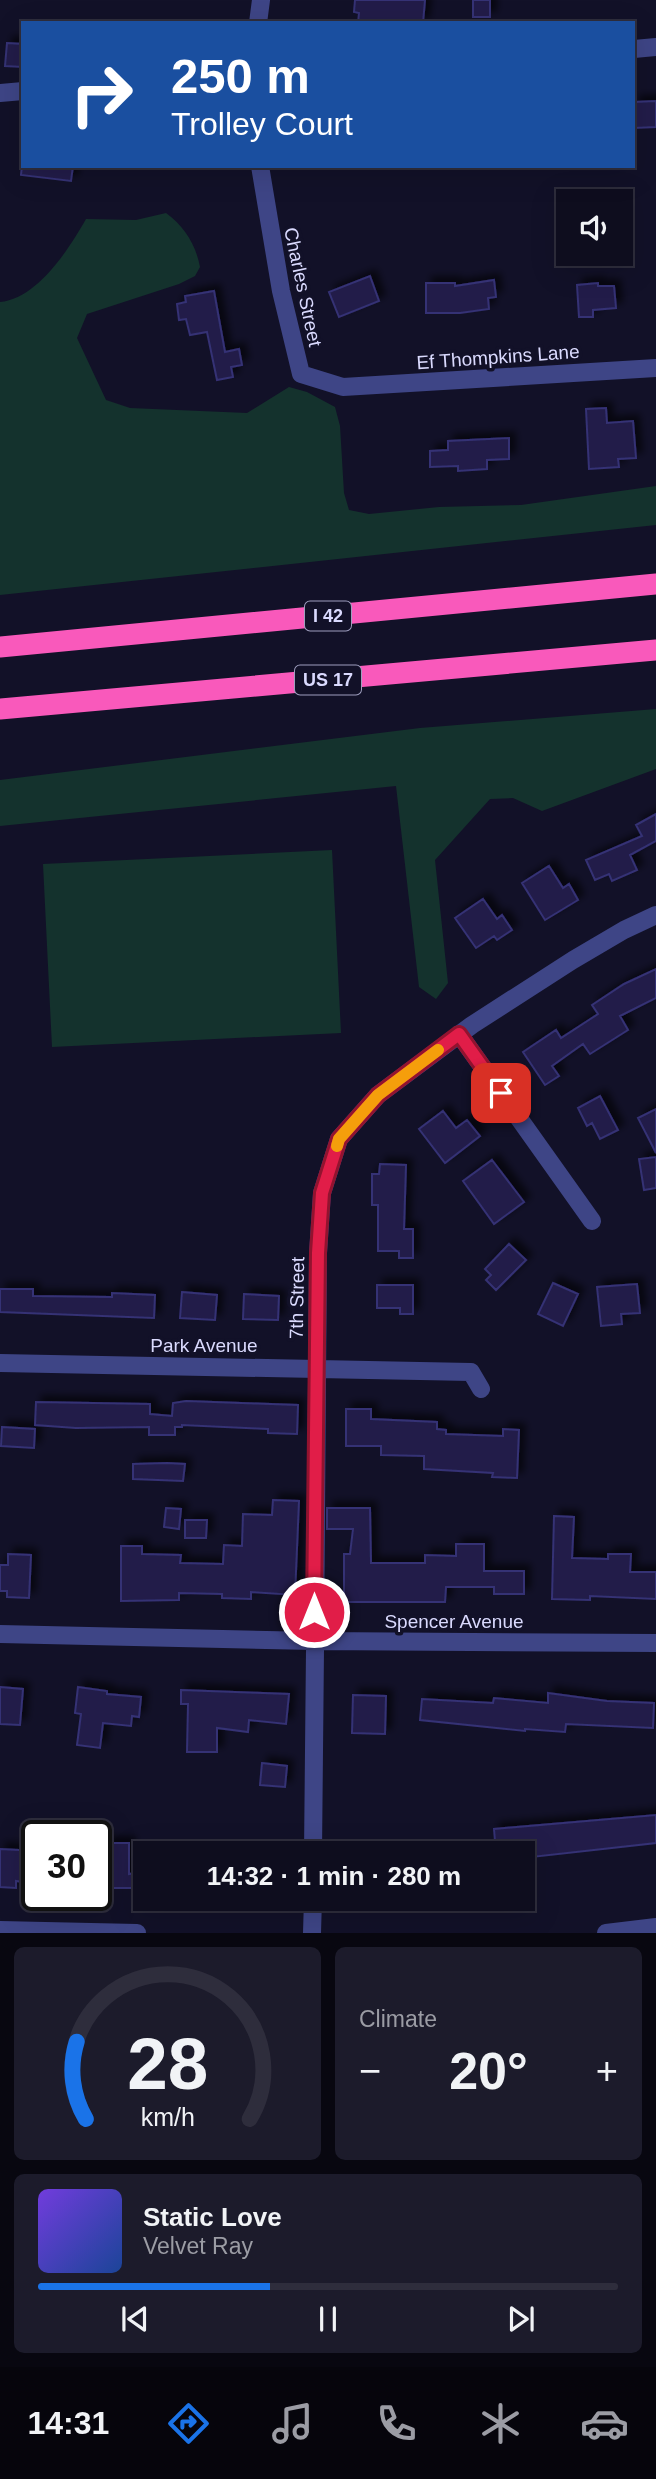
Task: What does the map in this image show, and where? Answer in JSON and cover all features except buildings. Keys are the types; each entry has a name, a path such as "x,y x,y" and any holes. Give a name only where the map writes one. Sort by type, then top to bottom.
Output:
{"highway":[{"name":"I 42","path":"0,647 656,584"},
{"name":"US 17","path":"0,709 656,650"}],"street":[{"path":"258,21 261,0"},
{"path":"635,49 656,47"},
{"path":"0,93 21,91"},
{"name":"Charles Street","path":"260,168 281,291 301,374 343,387"},
{"name":"Ef Thompkins Lane","path":"343,387 656,368"},
{"name":"7th Street","path":"313,1841 316,1368 322,1193 339,1139 378,1095 459,1034 573,960 656,915"},
{"path":"459,1034 592,1222"},
{"name":"Park Avenue","path":"0,1363 471,1372 481,1389"},
{"name":"Spencer Avenue","path":"0,1634 656,1654"},
{"name":"Spencer Avenue","path":"0,1645 656,1643"},
{"path":"312,1933 313,1911"},
{"path":"606,1933 656,1927"},
{"path":"0,1930 137,1933"}],"green space":[{"path":"166,213 188,237 196,251 200,267 195,276 179,284 87,314 77,338 106,400 130,408 247,413 289,387 307,392 335,407 340,426 344,493 349,510 369,514 439,507 521,505 656,486 656,525 0,595 0,302 14,299 39,282 61,258 86,219 136,220"},
{"path":"656,709 656,769 542,811 513,798 490,799 435,860 448,983 436,999 419,987 396,786 0,826 0,780 420,728"},
{"path":"332,850 341,1033 52,1047 43,864"}],"slow traffic":[{"path":"337,1146 339,1139 378,1095 438,1050"}],"route":[{"path":"314,1612 318,1253 322,1193 339,1139 378,1095 459,1034 501,1093"}]}
